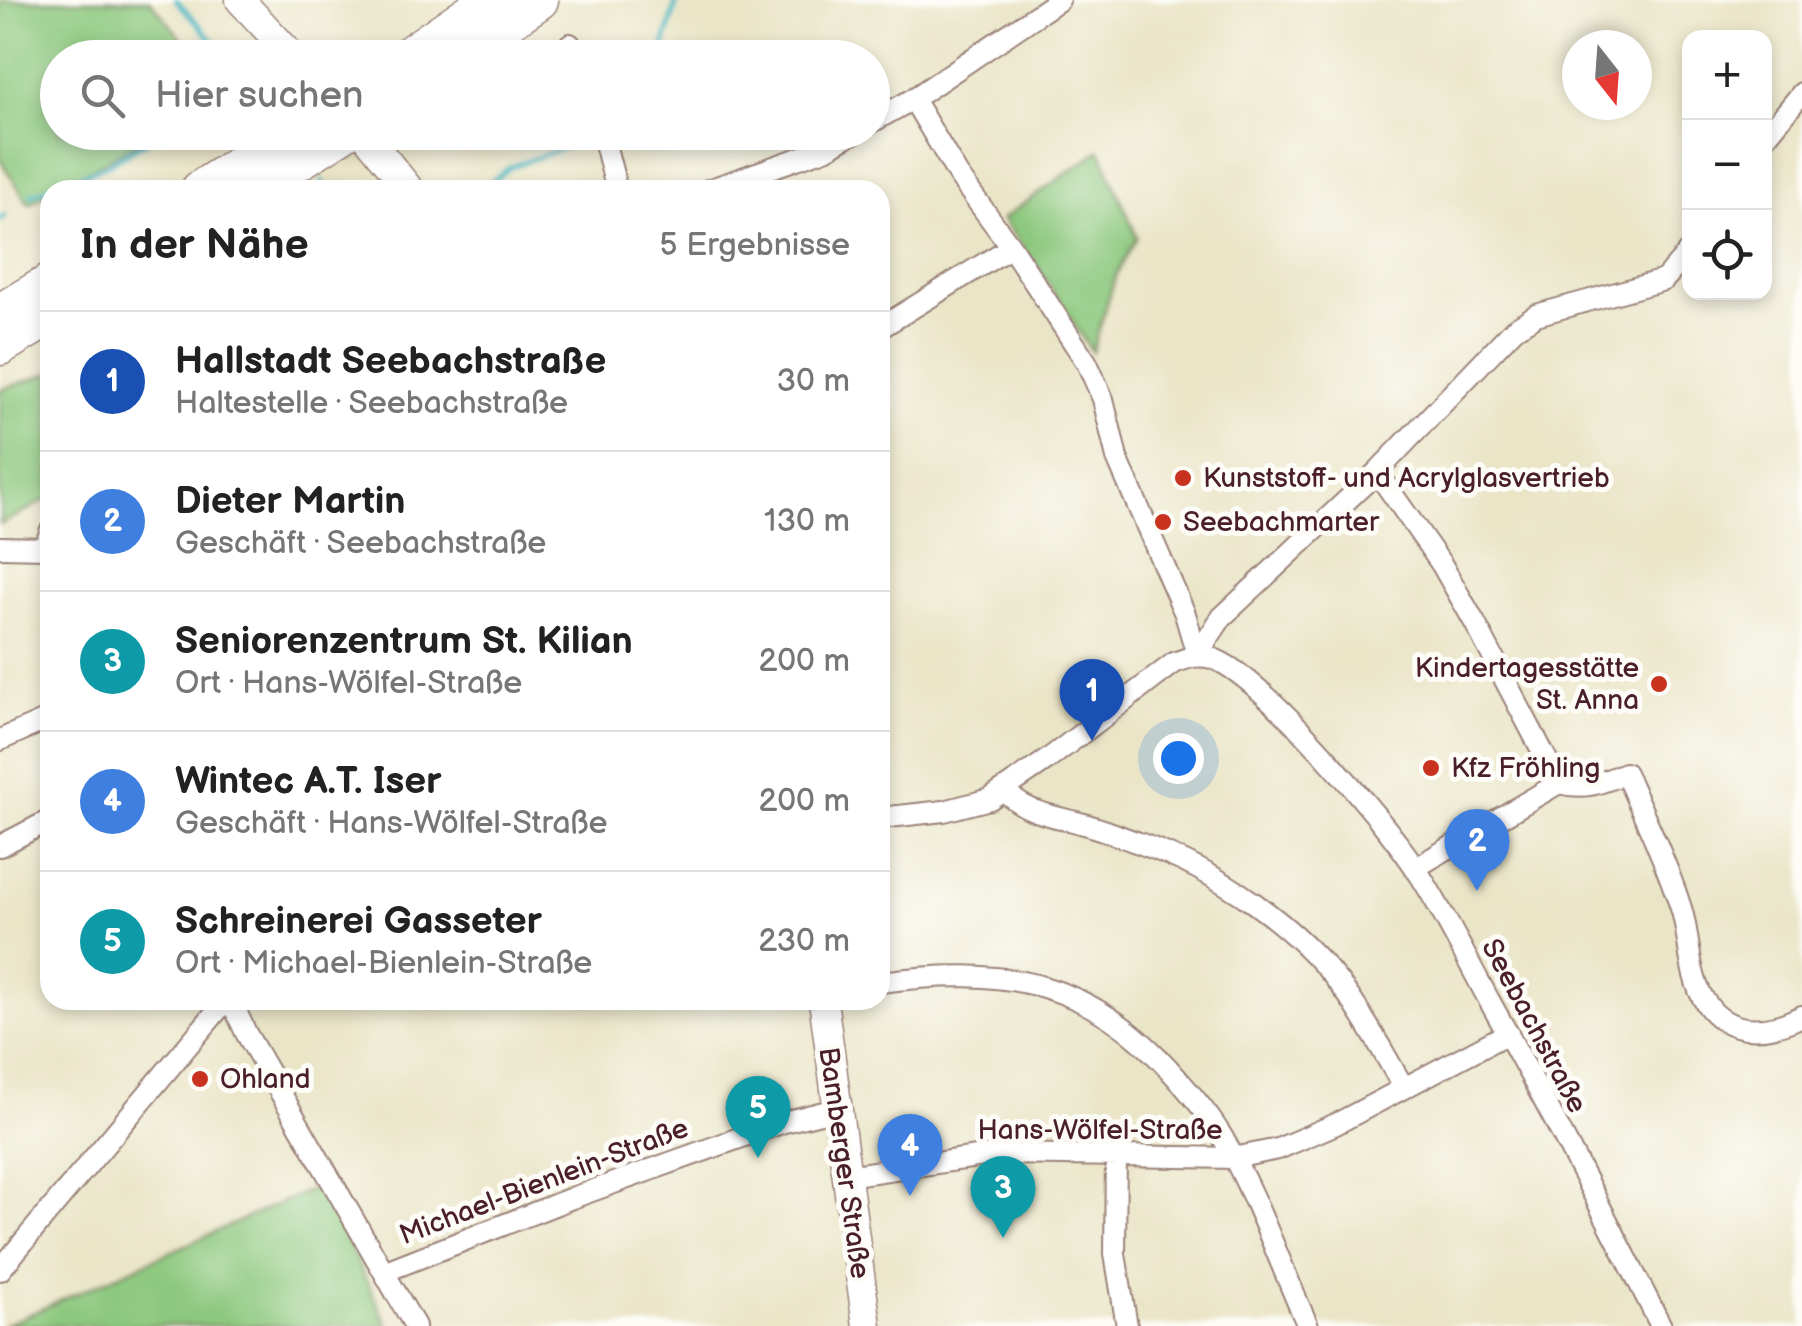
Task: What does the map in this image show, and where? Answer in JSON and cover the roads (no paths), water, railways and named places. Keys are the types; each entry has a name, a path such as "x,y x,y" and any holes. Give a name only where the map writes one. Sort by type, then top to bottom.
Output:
{"highway":[{"path":"423,40 460,0"},
{"path":"431,40 490,0"},
{"path":"480,40 539,0"},
{"path":"216,180 262,150"},
{"path":"269,180 317,150"},
{"path":"299,180 328,150"},
{"path":"0,313 40,299"},
{"path":"0,346 40,303"},
{"path":"0,359 40,345"}],"main road":[{"path":"240,0 278,40"},
{"path":"378,150 402,180"},
{"name":"Bamberger Straße","path":"824,1010 867,1326"}],"street":[{"path":"890,112 1059,0"},
{"path":"1772,129 1802,93"},
{"path":"914,99 958,175 1011,247 1094,376 1117,458 1185,614 1197,655"},
{"path":"607,150 614,180"},
{"path":"737,180 822,150"},
{"path":"890,322 1011,247"},
{"path":"890,818 969,806 1004,790 1150,678 1174,662 1197,655 1222,617 1376,472 1514,329 1536,315 1664,280 1682,259"},
{"path":"1376,472 1442,565 1559,783"},
{"path":"0,548 40,545"},
{"name":"Seebachstraße","path":"1197,655 1214,658 1232,669 1283,714 1360,798 1415,868 1508,1033 1661,1326"},
{"path":"0,740 40,722"},
{"path":"1415,868 1559,783 1574,787 1598,785 1625,773 1682,909 1695,979 1705,1000 1718,1016 1745,1029 1777,1028 1802,1016"},
{"path":"1004,790 1014,802 1032,811 1082,823 1195,866 1258,907 1320,962 1346,993 1404,1088"},
{"path":"0,846 40,825"},
{"path":"890,981 948,976 1016,980 1059,990 1096,1006 1159,1057 1200,1104 1234,1158 1308,1326"},
{"path":"2,1262 220,1010"},
{"path":"234,1010 415,1326"},
{"name":"Hans-Wölfel-Straße","path":"846,1176 998,1154 1234,1158 1278,1149 1336,1124 1508,1033"},
{"name":"Michael-Bienlein-Straße","path":"386,1271 588,1192 784,1122 836,1108"},
{"path":"1116,1154 1115,1254 1127,1326"}],"waterway":[{"path":"176,0 213,40"},
{"path":"666,40 677,0"},
{"path":"69,180 132,150"},
{"path":"494,180 510,167 558,150"},
{"path":"31,195 40,191"},
{"path":"0,219 5,216"}],"place":[{"name":"Kunststoff- und Acrylglasvertrieb","path":"1183,478"},
{"name":"Seebachmarter","path":"1163,522"},
{"name":"Kindertagesstätte St. Anna","path":"1659,684"},
{"name":"Hallstadt Seebachstraße","path":"1092,741"},
{"name":"Kfz Fröhling","path":"1431,768"},
{"name":"Dieter Martin","path":"1477,891"},
{"name":"Ohland","path":"200,1079"},
{"name":"Schreinerei Gasseter","path":"758,1158"},
{"name":"Wintec A.T. Iser","path":"910,1196"},
{"name":"Seniorenzentrum St. Kilian","path":"1003,1238"}]}
